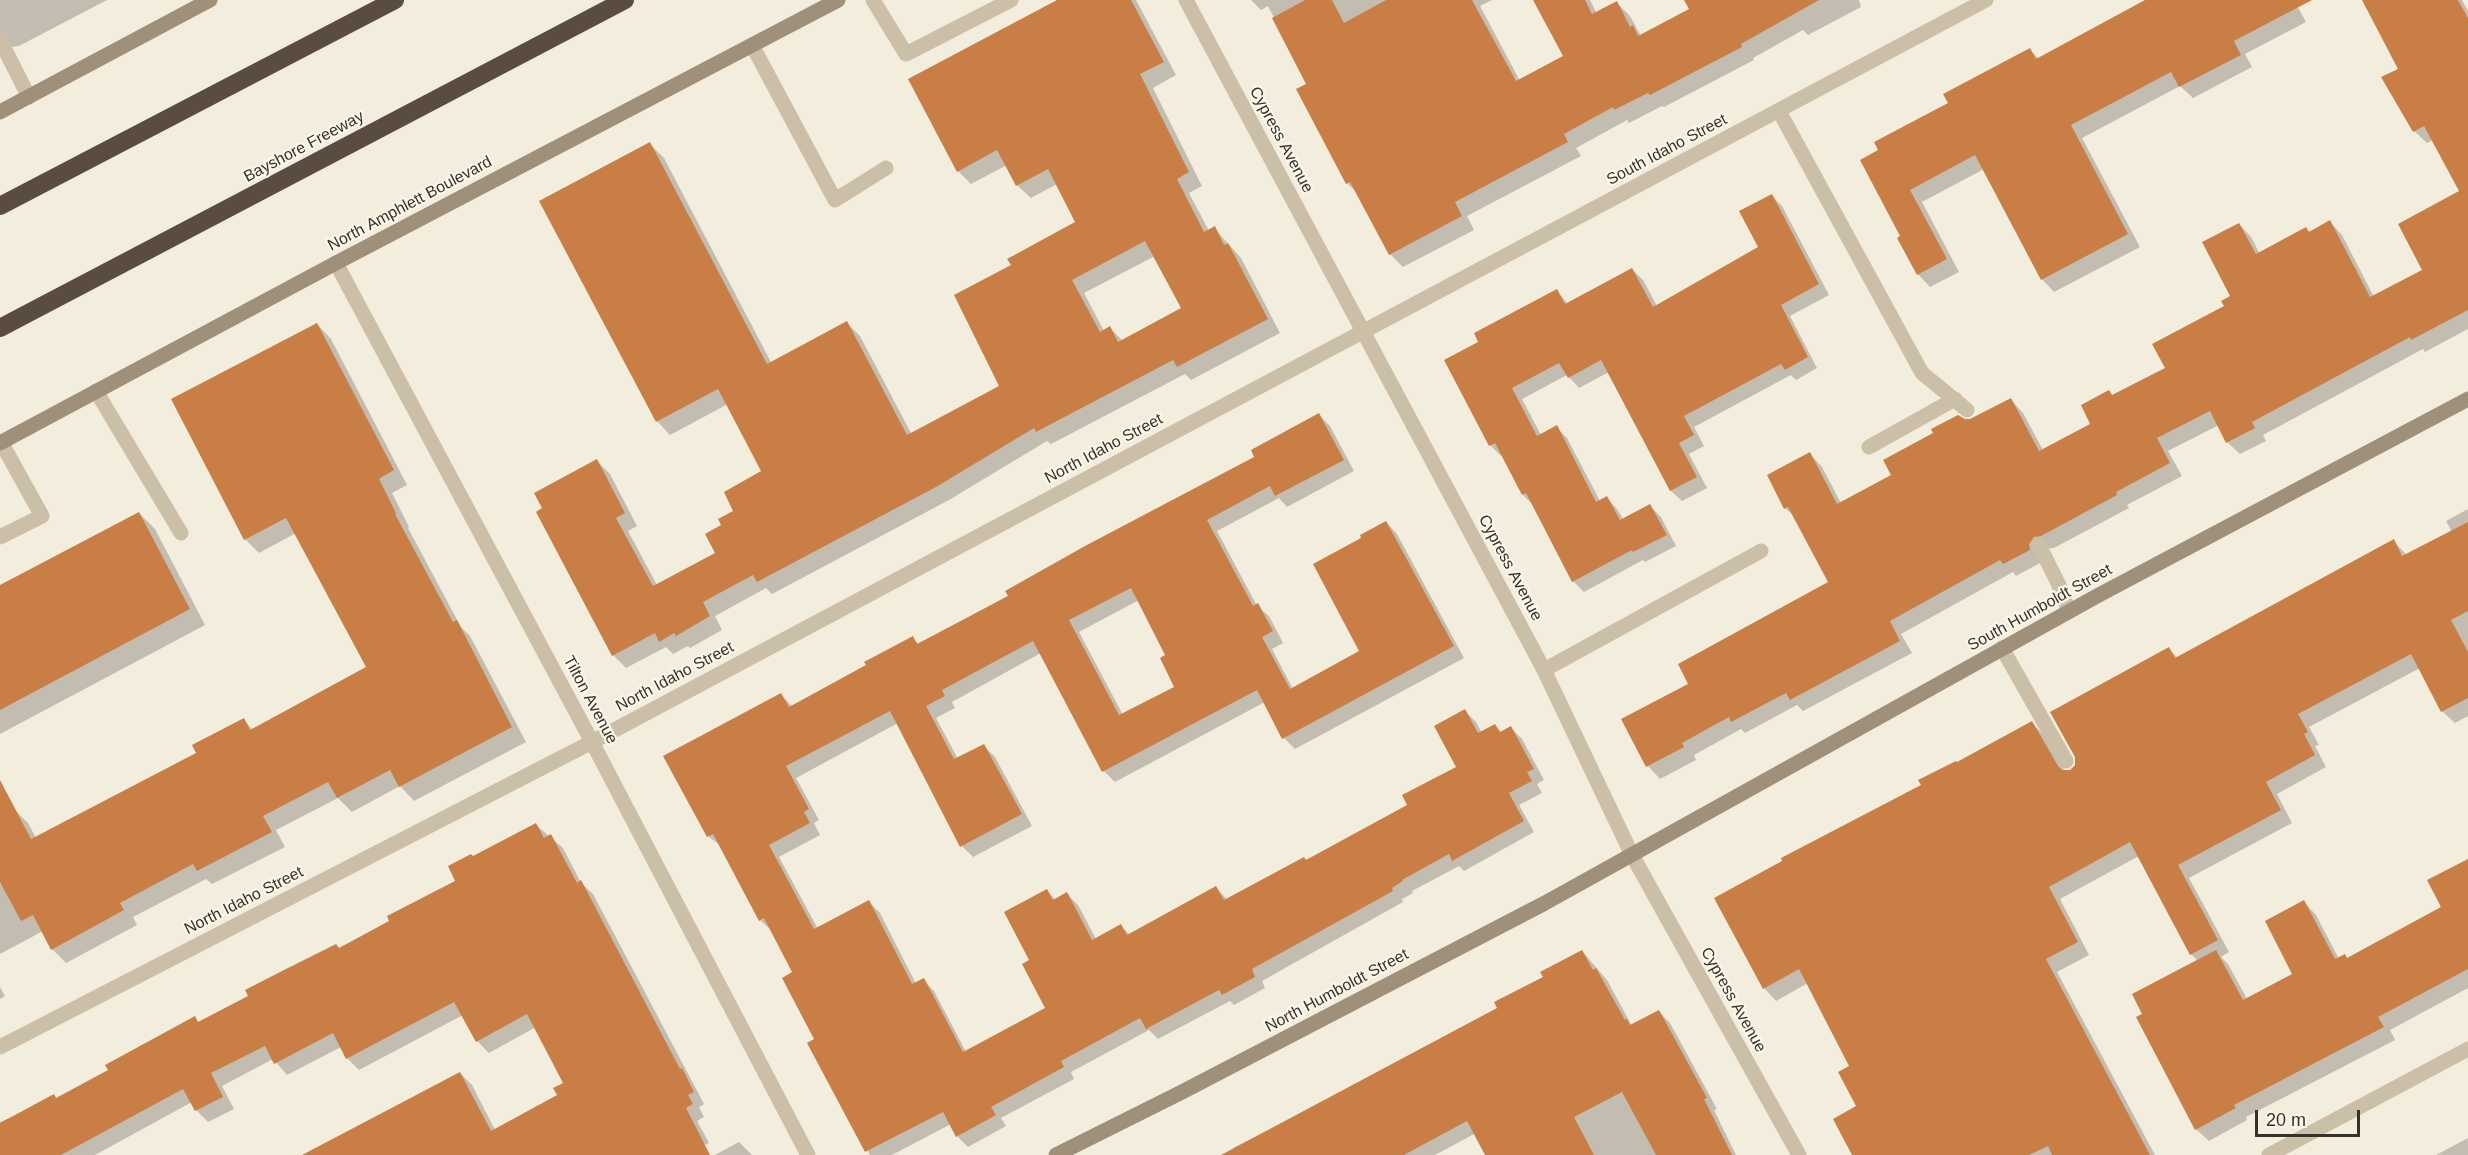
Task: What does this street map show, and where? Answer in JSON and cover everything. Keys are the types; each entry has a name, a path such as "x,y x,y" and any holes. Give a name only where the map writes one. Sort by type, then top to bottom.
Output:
{"highway":[{"path":"0,206 395,0"},
{"name":"Bayshore Freeway","path":"0,328 625,0"}],"street":[{"path":"0,112 210,0"},
{"name":"North Amphlett Boulevard","path":"1,443 336,263 838,0"},
{"path":"873,0 906,54 1011,0"},
{"name":"Cypress Avenue","path":"1186,0 1544,670 1632,855 1799,1155"},
{"name":"South Idaho Street","path":"1364,332 1986,0"},
{"path":"0,40 4,57 29,97"},
{"path":"752,45 835,200 886,168"},
{"path":"1779,111 1922,372 1967,410"},
{"name":"Tilton Avenue","path":"336,263 592,742 808,1155"},
{"name":"North Idaho Street","path":"0,1047 592,742 1364,332"},
{"path":"96,391 181,533"},
{"path":"1869,447 1955,399"},
{"name":"South Humboldt Street","path":"1632,855 2068,612 2468,399"},
{"path":"0,537 42,516 1,443"},
{"path":"2038,545 2058,583 2068,612"},
{"path":"1544,670 1761,551"},
{"path":"2002,648 2066,761"},
{"name":"North Humboldt Street","path":"1056,1155 1464,946 1632,855"},
{"path":"2278,1153 2468,1049"}],"building":[{"path":"1057,0 1131,0 1164,62 1140,74 1189,172 1177,179 1204,232 1215,226 1224,245 1228,243 1268,319 1177,367 1173,360 1036,432 1034,428 936,487 757,582 753,575 703,602 710,616 676,636 674,633 659,642 655,633 612,656 536,512 542,508 534,493 597,459 625,513 616,518 653,586 715,553 705,534 721,525 718,519 733,511 724,492 761,471 718,389 656,422 539,201 650,142 767,364 847,321 907,435 999,386 954,295 1011,265 1007,259 1075,222 1048,169 1016,186 997,150 957,172 908,79","holes":["1145,241 1181,308 1118,342 1110,326 1100,332 1072,280"]},
{"path":"1305,0 1332,0 1344,23 1386,0 1472,0 1516,81 1563,56 1533,0 1585,0 1592,14 1617,1 1630,27 1633,25 1638,36 1689,9 1684,0 1819,0 1741,44 1742,47 1650,95 1648,93 1614,110 1613,107 1564,134 1568,142 1455,202 1462,216 1389,255 1350,182 1346,184 1296,89 1306,84 1272,18"},
{"path":"2145,0 2312,0 2234,41 2241,55 2179,87 2171,72 2071,125 2128,234 2041,280 1975,155 1910,190 1947,259 1917,275 1897,238 1900,236 1860,160 1878,150 1874,142 1948,103 1943,94 2030,48 2036,59"},
{"path":"2362,0 2458,0 2468,18 2468,310 2411,340 2410,337 2252,422 2255,428 2226,443 2210,411 2157,438 2170,463 2116,492 2117,495 2041,536 2034,537 2029,544 2030,550 2003,564 2000,560 1890,621 1900,641 1790,700 1786,693 1731,722 1729,717 1682,743 1684,747 1646,767 1621,719 1688,684 1678,664 1828,582 1788,507 1784,509 1767,475 1810,452 1837,504 1891,475 1883,460 1933,433 1931,429 1958,415 1970,419 2011,398 2039,451 2090,424 2081,405 2109,390 2112,395 2165,368 2152,344 2224,306 2221,301 2230,296 2202,242 2239,223 2256,254 2306,227 2309,232 2330,220 2370,297 2422,270 2398,224 2459,191 2424,126 2413,132 2381,77 2398,69"},
{"path":"1772,194 1819,284 1781,305 1808,357 1785,370 1781,364 1684,416 1694,435 1679,443 1697,477 1670,491 1601,360 1568,378 1559,363 1512,388 1537,436 1557,425 1596,502 1607,496 1620,520 1650,504 1667,535 1633,552 1632,550 1572,582 1526,493 1522,495 1495,443 1489,446 1444,360 1478,342 1474,333 1557,289 1565,304 1632,268 1653,307 1758,247 1739,211"},
{"path":"317,323 394,470 379,479 395,514 453,622 457,620 512,727 399,787 390,770 337,798 328,782 263,816 272,832 197,871 193,864 120,903 124,910 51,950 33,915 21,921 0,882 0,780 31,839 196,753 192,745 244,718 250,730 366,667 286,518 244,540 171,399"},
{"path":"1319,413 1344,460 1275,496 1270,486 1207,520 1253,606 1258,603 1273,631 1262,637 1290,689 1359,651 1313,564 1361,538 1360,535 1386,521 1454,646 1282,739 1257,690 1102,772 1033,641 942,690 945,696 926,706 954,759 984,744 1022,814 960,847 890,711 786,766 809,809 804,812 810,823 769,845 814,929 869,900 912,984 924,978 963,1052 1045,1008 1022,964 1029,960 1004,912 1047,889 1053,900 1067,892 1092,940 1121,924 1127,935 1216,886 1224,900 1304,857 1306,860 1407,805 1402,795 1456,767 1434,726 1465,709 1478,733 1495,724 1500,732 1511,726 1534,769 1527,772 1532,781 1509,793 1524,821 1452,861 1449,854 1402,880 1392,888 1393,891 1252,969 1255,977 1222,995 1219,990 1146,1029 1140,1018 1061,1061 1064,1067 991,1107 996,1115 956,1137 943,1112 865,1152 807,1043 814,1039 782,978 792,972 764,918 759,921 713,834 707,837 663,756 781,693 789,707 866,665 864,662 913,636 917,644 1008,596 1005,591 1085,546 1254,457 1251,450","holes":["1131,588 1165,655 1160,658 1174,687 1119,715 1069,620"]},
{"path":"139,512 190,609 0,710 0,585"},
{"path":"2468,522 2468,611 2451,620 2468,652 2468,698 2441,712 2411,654 2298,714 2308,732 2304,734 2315,755 2266,782 2281,810 2178,865 2218,940 2190,955 2130,842 2049,887 2078,942 2046,959 2150,1155 2052,1155 2048,1146 2029,1155 1852,1155 1833,1119 1856,1106 1838,1072 1849,1066 1799,969 1763,989 1714,898 1782,861 1781,858 1921,785 1918,780 1957,762 2032,721 2058,766 2062,770 2070,770 2075,765 2075,757 2050,712 2169,647 2175,658 2394,539 2402,556"},
{"path":"536,823 544,838 551,834 577,883 581,880 680,1069 682,1068 694,1092 688,1095 693,1104 686,1108 710,1155 302,1155 460,1072 491,1131 557,1095 553,1088 563,1083 527,1014 476,1042 454,1002 346,1059 333,1033 274,1064 265,1046 211,1073 223,1097 195,1111 183,1089 61,1155 0,1155 0,1123 54,1094 56,1098 108,1070 105,1065 195,1016 198,1022 248,996 245,990 336,944 339,948 389,921 387,916 455,881 448,866 471,854 473,856"},
{"path":"2468,859 2468,969 2378,1017 2384,1027 2234,1105 2236,1108 2195,1130 2136,1017 2142,1014 2132,994 2216,950 2243,1000 2292,974 2265,921 2304,900 2335,959 2345,954 2347,958 2441,907 2427,880"},
{"path":"1582,950 1593,970 1596,968 1630,1025 1659,1010 1707,1098 1704,1099 1732,1155 1656,1155 1622,1092 1574,1117 1594,1155 1485,1155 1467,1121 1404,1155 1221,1155 1497,1008 1494,1002 1543,977 1540,972"}]}
